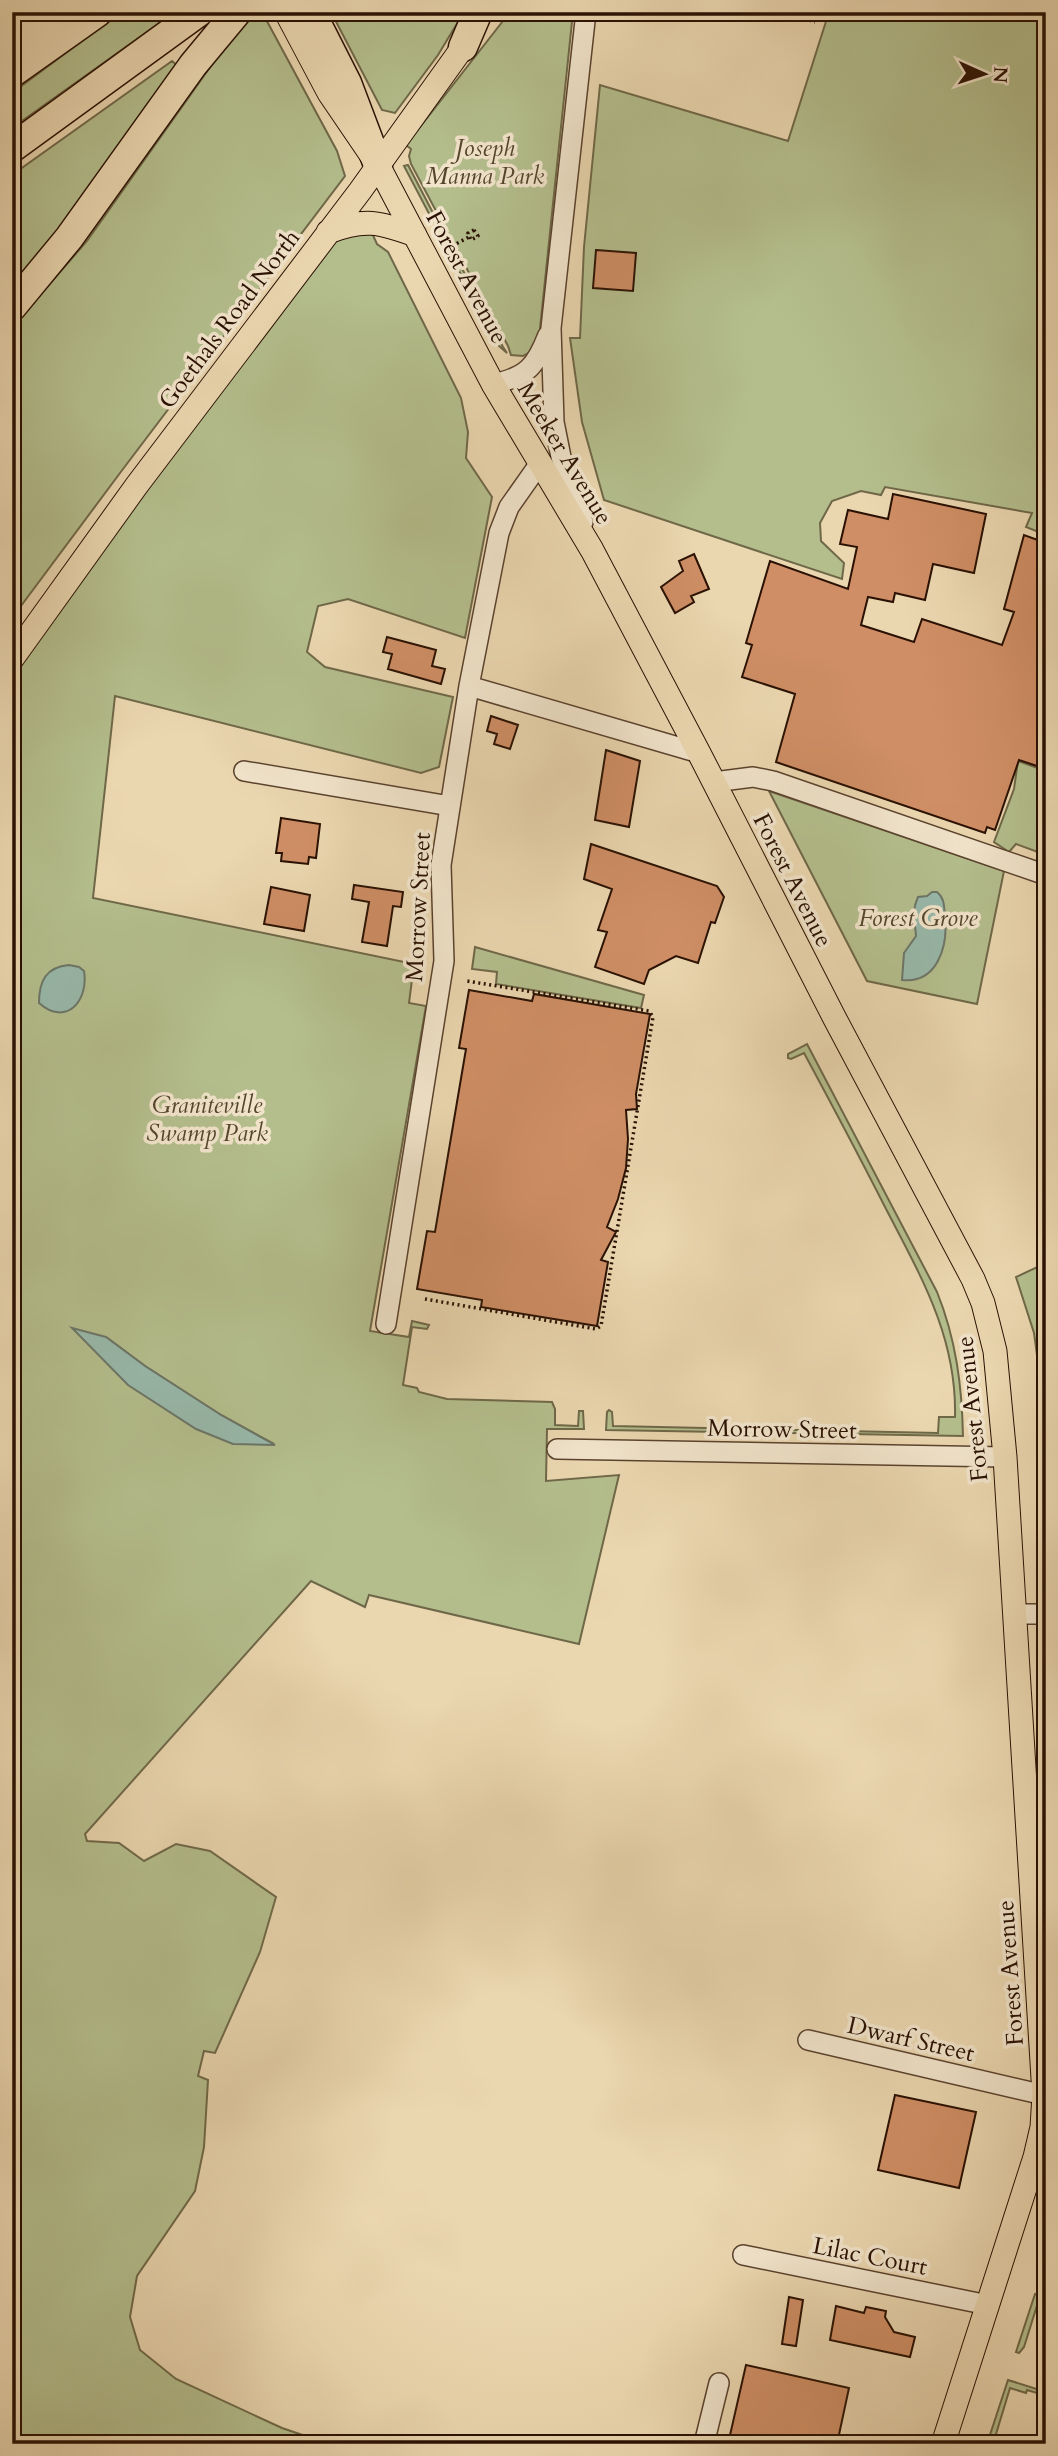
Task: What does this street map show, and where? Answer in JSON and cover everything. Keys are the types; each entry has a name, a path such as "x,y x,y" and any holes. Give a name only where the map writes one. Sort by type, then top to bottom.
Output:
{"highway":[{"path":"12,40 60,12"},
{"path":"12,73 97,12"},
{"path":"12,148 199,12"},
{"path":"311,12 347,83 378,165"},
{"path":"463,47 478,12"},
{"path":"12,307 69,238 192,65 233,16"}],"main road":[{"name":"Forest Avenue","path":"286,12 329,93 378,165 494,384"},
{"name":"Goethals Road North","path":"12,659 137,485 378,165 463,47"},
{"path":"328,232 345,225 371,222 415,235"},
{"name":"Meeker Avenue","path":"494,384 592,550"},
{"name":"Forest Avenue","path":"592,550 973,1279 983,1303 995,1351 1006,1457 1044,2095 1040,2158 943,2444"}],"street":[{"name":"Goethals Road North","path":"463,47 491,12"},
{"name":"Forest Avenue","path":"586,12 551,328 555,430 561,457 592,550"},
{"name":"Forest Avenue","path":"494,384 510,381 526,372 537,359 551,328"},
{"name":"Morrow Street","path":"386,1324 444,961 441,865 469,686 499,533 509,507 540,463"},
{"path":"469,686 699,752"},
{"path":"244,771 450,806"},
{"path":"714,782 753,778 773,781 1046,875"},
{"name":"Morrow Street","path":"557,1449 1006,1457"},
{"path":"1014,1614 1046,1614"},
{"name":"Dwarf Street","path":"808,2040 1044,2095"},
{"name":"Lilac Court","path":"743,2255 988,2305"},
{"path":"704,2444 719,2383"}],"path":[{"path":"783,12 815,22"},
{"path":"452,246 469,237"},
{"path":"425,1299 600,1328 653,1017 649,1011 467,981"}],"green space":[{"path":"121,12 175,12 12,128 12,93"},
{"path":"253,12 262,12 337,151 345,176 12,618 12,327 87,241 235,32"},
{"path":"331,12 464,12 438,55 395,113 382,110"},
{"name":"Joseph Manna Park","path":"510,12 573,12 539,338 531,352 523,356 511,355 411,164 411,149 406,145"},
{"path":"829,12 1046,12 1046,535 1026,527 1032,513 885,487 881,495 861,491 832,501 820,523 821,541 844,563 842,579 604,500 582,422 570,338 580,338 584,247 600,85 788,141"},
{"path":"172,61 180,68 12,291 12,175"},
{"path":"408,165 507,353 498,345 404,166"},
{"name":"Graniteville Swamp Park","path":"371,231 377,244 388,252 461,398 468,432 466,458 492,497 465,638 348,599 318,606 307,652 325,667 453,697 439,767 421,773 115,696 93,898 414,964 409,1003 426,1006 370,1331 409,1337 412,1321 429,1325 427,1329 412,1327 403,1385 417,1388 419,1392 447,1399 552,1402 555,1425 578,1426 579,1411 583,1411 584,1429 547,1429 546,1481 619,1475 579,1644 369,1595 365,1607 311,1581 85,1834 87,1841 119,1843 144,1861 176,1844 210,1851 276,1897 260,1952 215,2053 204,2051 198,2076 208,2080 204,2147 195,2191 137,2276 130,2317 140,2350 176,2379 282,2428 329,2444 12,2444 12,674 118,525 331,241","holes":["106,1337 145,1366 221,1415 274,1444 233,1444"]},
{"path":"1018,761 1046,771 1046,855 1016,844 1009,852 994,842 1014,789"},
{"name":"Forest Grove","path":"769,791 1004,871 977,1004 867,981"},
{"path":"475,947 644,995 641,1008 496,984 497,972 472,969"},
{"path":"807,1044 937,1292 957,1363 963,1436 606,1430 609,1410 612,1412 613,1426 938,1433 939,1417 955,1417 950,1360 943,1333 923,1281 804,1053 788,1058 788,1054"},
{"path":"1046,1263 1046,1483 1034,1333 1016,1277"},
{"path":"1035,2294 1040,2296 1024,2347 1019,2353 1016,2352"},
{"path":"1008,2380 1046,2392 1046,2399 1044,2395 1010,2388 993,2444 987,2444"}],"shaded area":[{"path":"932,892 940,894 944,903 945,939 942,950 932,969 924,976 914,980 902,980 904,953 916,936 916,902 918,897"},
{"path":"69,965 84,971 85,982 79,1001 66,1011 49,1010 39,1003 42,982 49,972"},
{"path":"72,1328 106,1337 145,1366 221,1415 275,1445 233,1444 196,1429 128,1385"}],"building":[{"path":"596,250 636,253 633,291 593,288"},
{"path":"893,494 986,514 974,573 933,564 925,600 895,593 893,602 868,597 861,625 914,642 922,619 1002,645 1014,612 1004,609 1024,535 1046,543 1046,769 1019,760 995,830 987,827 985,833 776,762 795,694 742,677 752,645 746,643 770,561 848,589 857,547 840,544 848,510 888,519"},
{"path":"694,554 709,589 691,596 694,602 675,613 661,587 683,571 679,561"},
{"path":"387,637 436,650 432,666 445,669 441,684 388,669 392,654 383,652"},
{"path":"491,716 518,725 510,749 494,744 497,734 487,731"},
{"path":"606,750 640,761 629,827 595,820"},
{"path":"281,818 320,824 316,858 309,857 308,864 281,861 282,853 276,853"},
{"path":"591,844 717,886 724,897 715,923 711,922 698,963 676,956 649,970 644,984 595,967 607,932 598,930 612,889 584,879"},
{"path":"354,885 403,892 401,907 393,906 387,946 362,942 369,902 352,899"},
{"path":"271,887 310,895 304,931 264,924"},
{"path":"469,990 532,1001 534,994 650,1014 636,1094 637,1109 626,1110 626,1168 607,1227 616,1232 601,1260 608,1262 597,1326 481,1307 482,1300 417,1289 427,1231 435,1232 466,1049 459,1048"},
{"path":"895,2095 976,2112 959,2188 878,2170"},
{"path":"789,2297 803,2300 796,2346 782,2344"},
{"path":"836,2306 864,2313 866,2307 886,2311 885,2317 894,2332 915,2337 910,2357 830,2340"},
{"path":"746,2365 849,2388 837,2444 728,2444"}]}
